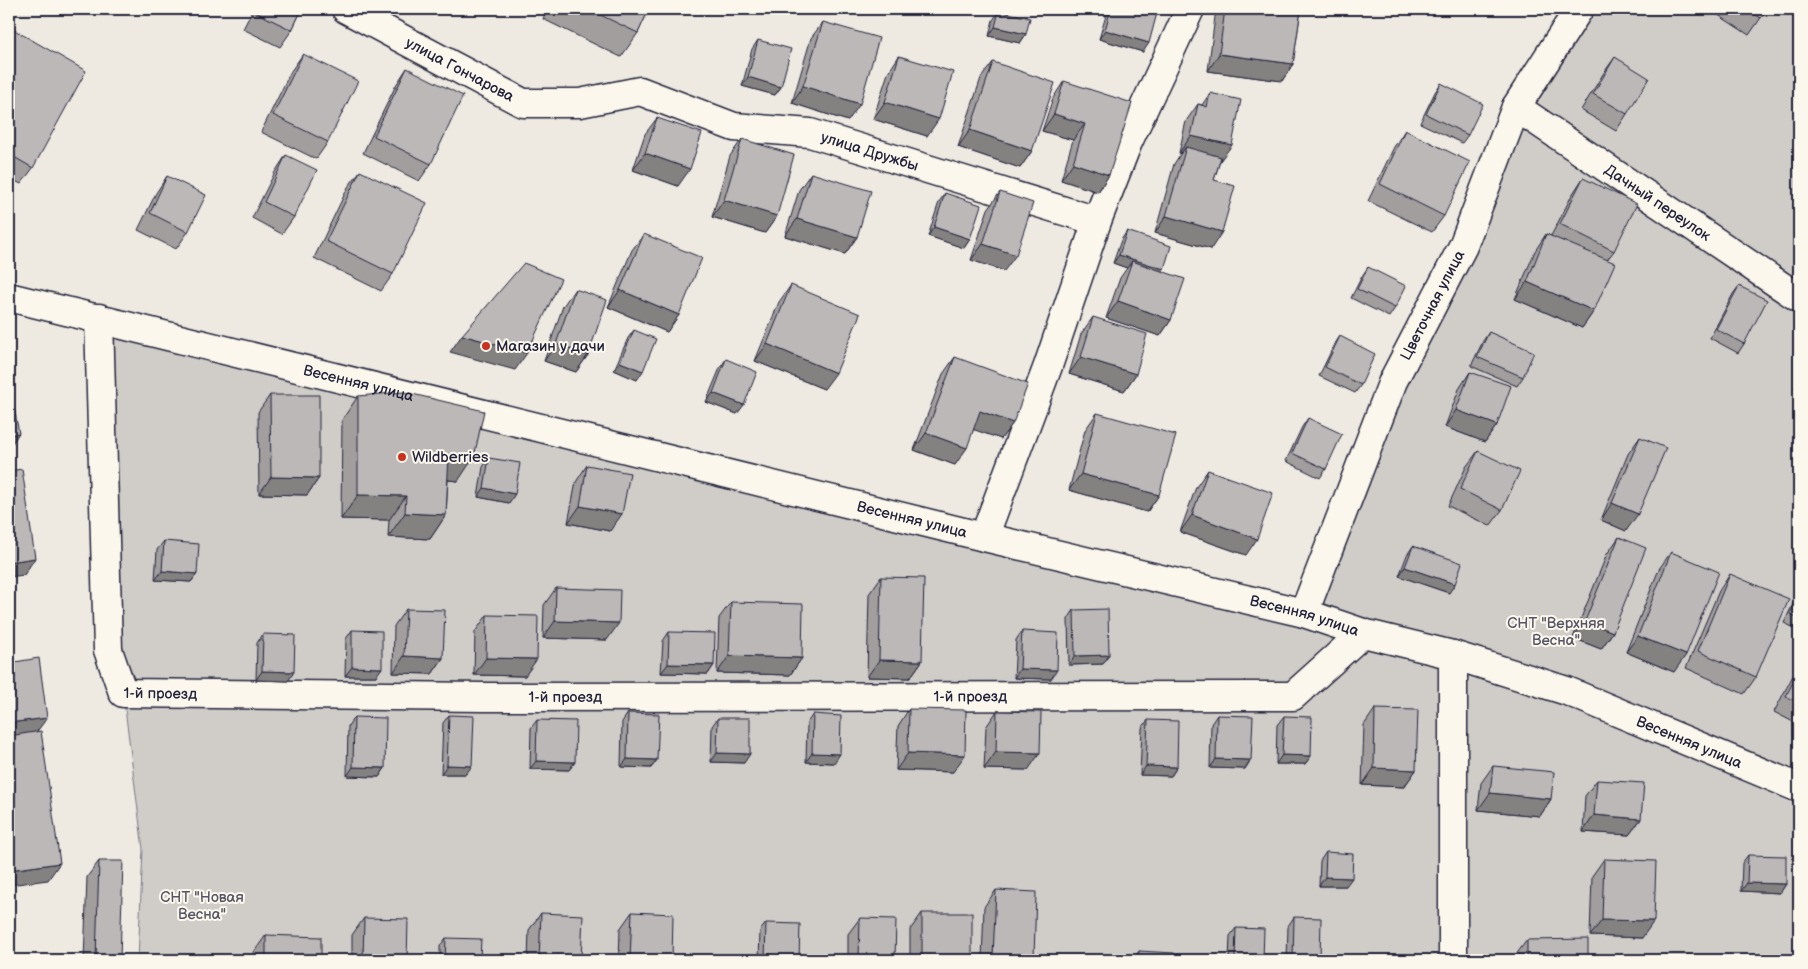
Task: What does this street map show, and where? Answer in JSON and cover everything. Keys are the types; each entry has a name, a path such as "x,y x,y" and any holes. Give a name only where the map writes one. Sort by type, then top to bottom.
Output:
{"street":[{"name":"улица Гончарова","path":"346,9 523,103 580,103 640,91"},
{"path":"984,538 1048,366 1097,221 1128,142 1190,9"},
{"name":"Цветочная улица","path":"1304,613 1393,381 1463,246 1516,107 1579,9"},
{"name":"улица Дружбы","path":"640,91 734,127 810,133 1097,221"},
{"name":"Дачный переулок","path":"1516,107 1799,298"},
{"name":"Весенняя улица","path":"9,297 984,538 1304,613 1363,633 1453,656 1567,691 1799,788"},
{"name":"1-й проезд","path":"99,318 108,650 123,693 483,697 1292,696 1363,633"},
{"path":"1453,656 1453,960"}],"green space":[{"name":"СНТ \"Верхняя Весна\"","path":"1579,9 1799,9 1799,960 138,960 143,849 123,693 99,318 1304,613 1393,381"}],"building":[{"path":"257,9 302,9 292,30 255,12"},
{"path":"588,9 649,9 638,33"},
{"path":"1111,9 1142,9 1157,13 1149,43 1105,30"},
{"path":"1225,9 1301,9 1293,64 1219,54"},
{"path":"1746,9 1767,9 1761,18"},
{"path":"999,11 1030,18 1026,34 995,27"},
{"path":"823,22 879,38 860,104 803,86"},
{"path":"9,27 86,71 33,168 9,154"},
{"path":"758,40 791,49 781,87 748,77"},
{"path":"303,54 358,81 328,142 273,115"},
{"path":"899,56 953,72 939,119 885,102"},
{"path":"1615,57 1649,78 1627,114 1593,94"},
{"path":"993,62 1055,83 1032,151 970,130"},
{"path":"407,68 463,96 431,164 374,136"},
{"path":"1064,81 1132,103 1109,175 1073,163 1085,124 1054,114"},
{"path":"1441,83 1483,104 1468,135 1426,114"},
{"path":"1210,93 1241,100 1232,145 1191,136 1198,104 1207,107"},
{"path":"657,118 702,133 690,169 645,153"},
{"path":"1405,130 1470,162 1444,216 1380,184"},
{"path":"742,139 794,155 777,216 724,200"},
{"path":"1186,147 1221,157 1214,180 1235,186 1222,232 1166,216"},
{"path":"286,155 317,170 294,217 264,202"},
{"path":"360,171 427,203 393,274 326,241"},
{"path":"811,173 871,191 857,237 797,219"},
{"path":"167,176 206,195 188,232 150,213"},
{"path":"1583,178 1637,204 1614,251 1560,224"},
{"path":"1000,192 1033,203 1016,255 983,244"},
{"path":"945,193 981,205 970,239 934,227"},
{"path":"1127,231 1171,246 1164,269 1119,255"},
{"path":"644,234 702,258 679,315 620,290"},
{"path":"1546,234 1615,263 1594,311 1527,282"},
{"path":"1132,261 1185,279 1171,320 1118,301"},
{"path":"524,263 561,279 527,353 462,335"},
{"path":"1368,267 1406,286 1395,308 1357,289"},
{"path":"791,285 860,314 836,373 767,344"},
{"path":"1739,286 1767,300 1744,344 1716,329"},
{"path":"575,289 607,300 588,355 556,344"},
{"path":"1093,317 1147,334 1136,374 1081,357"},
{"path":"634,330 656,339 643,371 620,362"},
{"path":"1489,332 1534,352 1523,377 1477,357"},
{"path":"1340,336 1375,354 1361,385 1325,367"},
{"path":"955,357 1028,384 1013,423 980,411 967,448 926,433"},
{"path":"726,359 757,372 744,405 713,393"},
{"path":"1470,372 1511,386 1497,425 1456,410"},
{"path":"9,382 19,433 9,435"},
{"name":"Wildberries","path":"404,392 484,411 474,457 449,454 446,515 405,513 406,496 358,495 358,396"},
{"path":"270,395 319,395 319,478 271,477"},
{"path":"1097,413 1176,435 1159,495 1081,474"},
{"path":"1308,418 1342,434 1326,469 1292,453"},
{"path":"1640,437 1666,448 1638,514 1612,503"},
{"path":"1478,451 1520,471 1502,510 1460,489"},
{"path":"489,458 520,463 515,494 484,488"},
{"path":"587,465 630,473 622,514 580,506"},
{"path":"22,469 35,558 9,562 9,471"},
{"path":"1208,470 1273,493 1257,539 1192,515"},
{"path":"1619,537 1646,548 1613,632 1585,621"},
{"path":"164,541 199,544 197,574 162,571"},
{"path":"1413,546 1462,563 1455,584 1405,567"},
{"path":"1671,552 1719,572 1686,655 1638,636"},
{"path":"1730,574 1789,599 1756,677 1698,651"},
{"path":"881,577 924,578 922,661 879,660"},
{"path":"556,588 620,590 619,623 555,621"},
{"path":"1799,595 1799,618 1790,614"},
{"path":"731,602 803,604 802,658 729,656"},
{"path":"406,609 445,610 443,658 404,656"},
{"path":"1108,609 1109,655 1075,656 1074,610"},
{"path":"487,615 538,616 537,659 486,658"},
{"path":"352,630 382,631 382,668 352,667"},
{"path":"1022,631 1058,633 1057,670 1020,669"},
{"path":"669,632 715,633 714,665 668,664"},
{"path":"263,634 295,635 294,672 262,671"},
{"path":"39,658 47,718 9,723 9,663"},
{"path":"1799,670 1799,703 1786,696"},
{"path":"909,709 966,710 965,755 908,753"},
{"path":"1375,709 1418,710 1416,770 1374,768"},
{"path":"997,711 1041,712 1040,753 996,752"},
{"path":"628,713 659,714 657,760 627,759"},
{"path":"813,714 841,716 840,754 812,753"},
{"path":"449,715 474,716 472,766 447,765"},
{"path":"1217,715 1253,716 1251,760 1216,759"},
{"path":"1284,716 1312,717 1311,756 1282,755"},
{"path":"354,717 386,718 385,768 353,767"},
{"path":"718,718 750,718 750,754 717,753"},
{"path":"537,720 576,721 575,762 536,761"},
{"path":"1148,720 1178,721 1177,767 1146,766"},
{"path":"41,731 60,863 9,870 9,736"},
{"path":"1493,766 1554,772 1551,799 1490,793"},
{"path":"1597,780 1644,783 1641,819 1594,815"},
{"path":"1326,852 1353,854 1352,878 1325,877"},
{"path":"1748,855 1786,856 1786,884 1747,883"},
{"path":"1604,859 1656,861 1654,921 1602,920"},
{"path":"99,861 123,861 120,960 96,960"},
{"path":"996,890 1036,892 1034,959 993,957"},
{"path":"632,912 673,914 672,960 630,960"},
{"path":"541,913 583,915 581,960 539,960"},
{"path":"922,913 972,913 972,960 922,960"},
{"path":"1294,917 1321,918 1320,960 1293,960"},
{"path":"364,918 408,919 407,960 363,960"},
{"path":"860,918 896,919 895,960 859,960"},
{"path":"766,923 800,924 799,960 765,960"},
{"path":"1236,928 1264,929 1263,960 1235,960"},
{"path":"266,935 321,937 321,960 266,960"},
{"path":"446,938 481,939 480,960 445,960"},
{"path":"1588,939 1588,960 1527,960 1527,940"},
{"path":"1139,951 1174,953 1174,960 1138,960"}],"place":[{"name":"Магазин у дачи","path":"486,346"},
{"name":"Wildberries","path":"402,457"}],"park label":[{"name":"СНТ \"Новая Весна\"","path":"202,906"}]}
